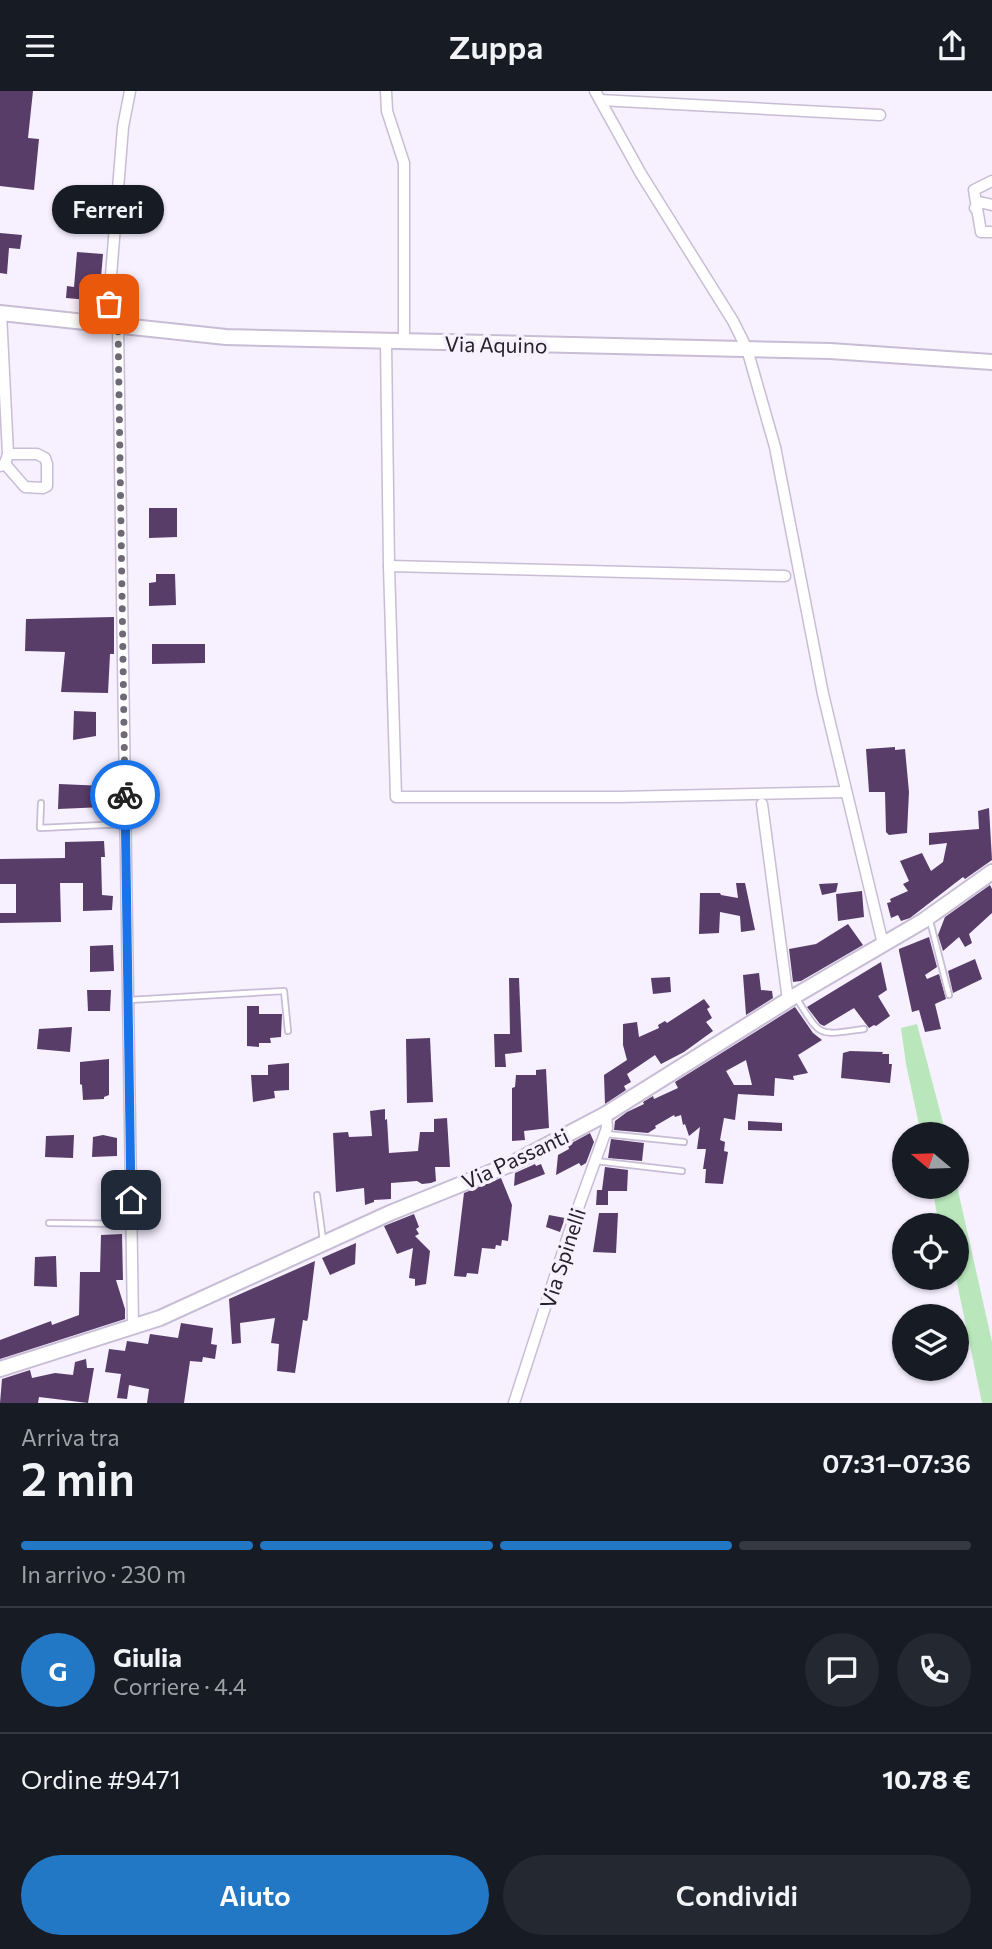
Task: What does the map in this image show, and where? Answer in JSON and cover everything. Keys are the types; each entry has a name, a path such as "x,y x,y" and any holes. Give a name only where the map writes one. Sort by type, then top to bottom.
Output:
{"street":[{"path":"130,91 123,127 112,326 125,824 133,1327"},
{"path":"386,91 387,111 404,163 404,342"},
{"path":"597,96 880,115"},
{"path":"597,96 641,174 733,321 747,349 775,447 823,694 883,944"},
{"path":"992,181 974,190 981,232 992,232"},
{"path":"975,208 979,202 992,205"},
{"path":"1,313 4,461"},
{"name":"Via Aquino","path":"1,313 226,337 830,351 992,362"},
{"path":"386,342 396,797 618,797 846,792"},
{"path":"389,566 785,576"},
{"path":"762,804 791,998"},
{"name":"Via Passanti","path":"0,1369 160,1318 390,1213 511,1164 606,1114 791,998 929,917 992,872"},
{"name":"Via Spinelli","path":"514,1403 569,1233 605,1133 608,1121 606,1114"}],"lane":[{"path":"41,803 40,828 125,824"},
{"path":"929,917 949,995"},
{"path":"128,1000 285,991 288,1031"},
{"path":"791,998 815,1028 827,1034 864,1029"},
{"path":"605,1133 684,1142"},
{"path":"595,1160 682,1171"},
{"path":"317,1195 323,1244"},
{"path":"49,1223 132,1224"}],"green space":[{"path":"917,1024 943,1122 918,1122 901,1028"},
{"path":"934,1199 960,1199 963,1213 937,1213"},
{"path":"969,1239 992,1342 992,1403 982,1403 969,1340 969,1304 961,1304 958,1290 969,1290"}],"building":[{"path":"0,91 33,91 28,138 39,139 34,190 0,186"},
{"path":"0,233 22,235 20,249 9,248 7,274 0,273"},
{"path":"77,252 103,254 101,301 66,298 67,286 74,287"},
{"path":"149,508 177,508 177,537 149,538"},
{"path":"156,574 175,574 176,605 149,606 149,583 156,582"},
{"path":"114,617 114,654 110,654 108,693 61,692 65,652 25,651 26,619"},
{"path":"152,644 205,644 205,663 152,664"},
{"path":"74,711 96,712 96,736 73,740"},
{"path":"895,747 895,750 905,749 909,792 907,833 889,835 886,832 885,792 869,792 866,749"},
{"path":"59,784 105,786 104,807 58,809"},
{"path":"989,808 992,860 965,879 963,877 910,918 901,921 898,915 891,918 887,903 908,891 903,884 909,881 900,861 922,853 931,871 943,862 947,843 929,845 929,833 979,829 978,811"},
{"path":"104,841 105,857 101,857 102,895 113,896 112,910 83,911 83,883 60,883 61,922 0,923 0,913 16,913 16,884 0,884 0,859 65,858 65,842"},
{"path":"736,883 745,883 755,930 741,932 740,916 720,912 719,933 699,934 700,893 720,893 738,898"},
{"path":"838,883 836,892 822,895 819,884"},
{"path":"990,885 992,913 969,934 972,943 965,947 959,937 943,951 938,935 945,917"},
{"path":"862,891 864,917 838,921 836,894"},
{"path":"848,924 863,945 801,981 793,982 789,949 816,944"},
{"path":"929,937 937,967 925,975 927,979 939,974 946,999 935,1004 941,1029 925,1032 919,1010 912,1012 899,949"},
{"path":"113,945 114,971 90,972 90,946"},
{"path":"975,959 982,979 953,993 948,971"},
{"path":"881,962 887,990 878,996 890,1016 869,1028 854,1008 824,1026 820,1024 807,1007"},
{"path":"759,973 761,990 772,991 773,998 746,1015 743,975"},
{"path":"670,977 671,992 653,994 651,978"},
{"path":"509,978 519,978 522,1052 505,1054 506,1067 495,1067 494,1034 510,1034"},
{"path":"87,990 111,990 110,1011 88,1011"},
{"path":"704,999 710,1007 707,1009 712,1018 706,1022 713,1031 684,1052 661,1064 655,1055 627,1074 631,1082 624,1086 626,1090 605,1104 604,1075 627,1060 623,1045 623,1024 637,1022 639,1037 659,1028 658,1025 665,1021 667,1023"},
{"path":"247,1006 259,1006 259,1014 282,1014 281,1037 270,1038 271,1043 259,1043 259,1047 247,1046"},
{"path":"795,1007 813,1033 822,1040 798,1055 808,1073 793,1076 794,1080 775,1078 774,1096 738,1094 735,1120 724,1118 720,1140 725,1142 724,1151 728,1152 723,1184 705,1183 706,1169 703,1169 706,1149 697,1149 700,1127 689,1136 681,1115 674,1115 648,1133 614,1130 615,1121 627,1112 653,1096 654,1099 678,1088 675,1082","holes":["746,1060 752,1085 734,1085 726,1071"]},
{"path":"72,1027 70,1052 37,1049 39,1029"},
{"path":"430,1038 433,1102 407,1103 406,1039"},
{"path":"850,1051 889,1054 889,1064 892,1064 890,1083 841,1078 843,1053"},
{"path":"109,1059 109,1095 104,1099 83,1100 80,1062"},
{"path":"289,1063 289,1090 274,1091 275,1098 253,1102 251,1075 268,1075 268,1065"},
{"path":"546,1069 549,1128 524,1131 525,1140 512,1141 512,1088 515,1087 516,1075 536,1075 536,1070"},
{"path":"385,1109 389,1153 418,1151 420,1132 434,1132 434,1119 447,1118 450,1167 435,1167 436,1181 431,1183 391,1183 391,1199 374,1200 365,1205 364,1188 336,1192 333,1133 348,1132 349,1137 372,1136 370,1111"},
{"path":"748,1121 782,1123 782,1131 748,1130"},
{"path":"590,1133 594,1142 586,1163 581,1166 579,1163 556,1175 558,1155 569,1149 568,1145"},
{"path":"74,1135 73,1158 45,1157 46,1136"},
{"path":"103,1135 117,1138 117,1156 92,1157 93,1137"},
{"path":"611,1139 644,1143 642,1161 608,1158"},
{"path":"541,1164 545,1174 514,1186 515,1173"},
{"path":"605,1167 628,1170 627,1191 608,1191 608,1205 596,1205 597,1190 602,1190"},
{"path":"501,1178 512,1205 508,1241 502,1240 501,1246 496,1245 495,1249 482,1248 478,1274 454,1276 464,1193"},
{"path":"599,1213 618,1213 616,1253 593,1252"},
{"path":"414,1214 419,1227 416,1229 419,1234 415,1236 430,1251 426,1284 415,1286 415,1279 409,1278 413,1248 397,1254 384,1226"},
{"path":"549,1215 565,1218 560,1232 546,1227"},
{"path":"122,1234 123,1280 116,1280 125,1309 125,1319 0,1359 0,1340 51,1321 52,1325 79,1315 80,1272 100,1272 101,1235"},
{"path":"356,1243 355,1264 330,1275 322,1258"},
{"path":"56,1256 57,1287 34,1286 35,1257"},
{"path":"315,1261 308,1318 307,1321 303,1320 295,1373 277,1371 279,1344 271,1343 275,1318 240,1323 241,1343 232,1344 229,1299"},
{"path":"181,1323 213,1328 211,1344 217,1345 215,1359 203,1357 202,1362 190,1361 184,1403 147,1403 149,1389 129,1385 127,1399 117,1398 121,1374 105,1372 109,1349 125,1351 127,1341 148,1344 150,1334 178,1338"},
{"path":"86,1359 87,1368 94,1368 88,1403 39,1397 38,1403 0,1403 2,1379 30,1370 32,1378 55,1373 73,1375 75,1362"}],"way so far":[{"path":"109,304 107,325 118,326 125,795"}],"place":[{"name":"Ferreri","path":"109,304"}],"route":[{"path":"125,795 131,1200"}]}
